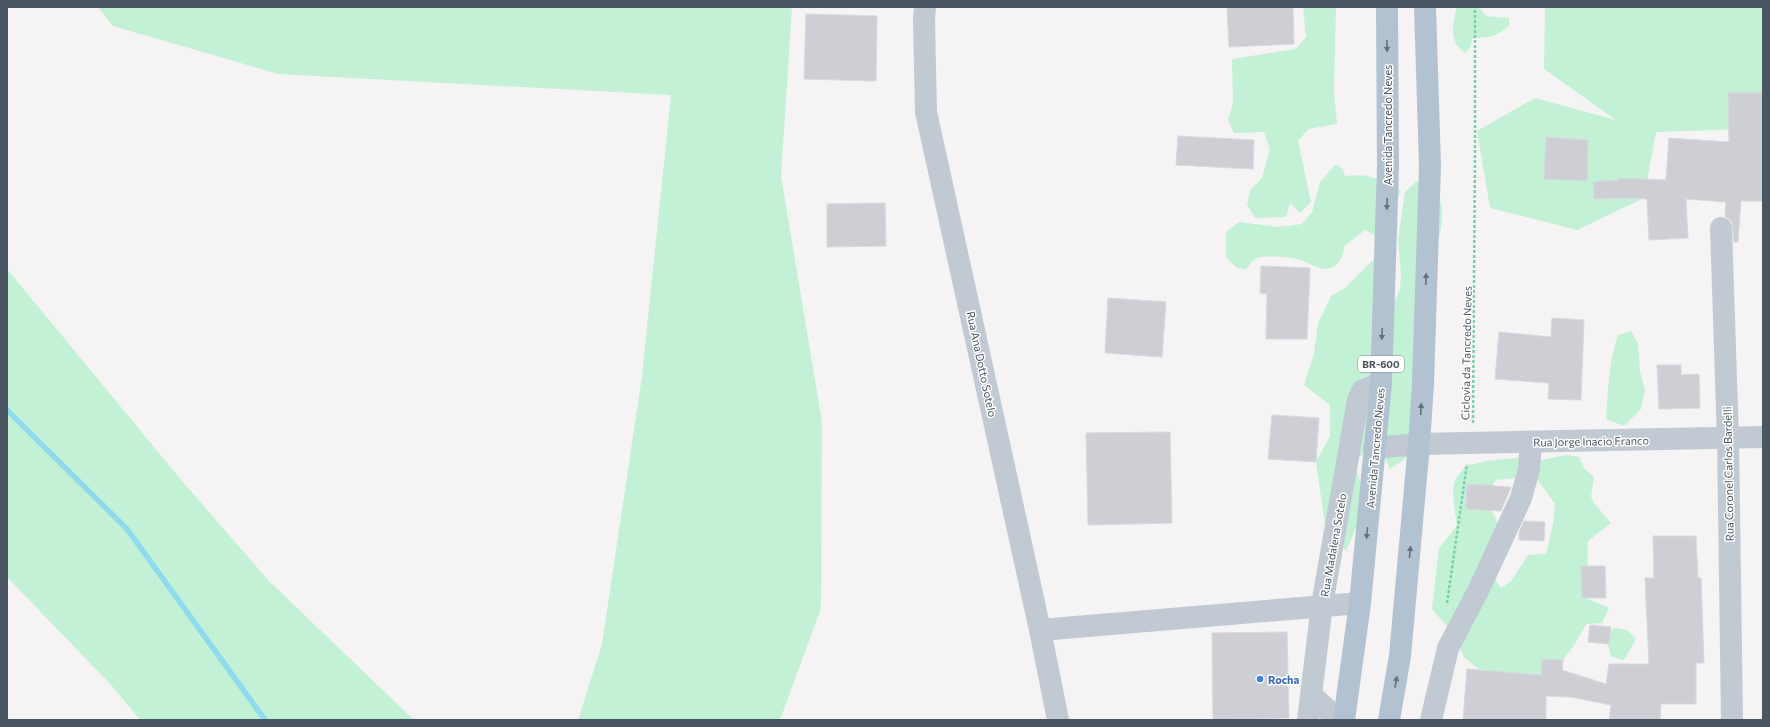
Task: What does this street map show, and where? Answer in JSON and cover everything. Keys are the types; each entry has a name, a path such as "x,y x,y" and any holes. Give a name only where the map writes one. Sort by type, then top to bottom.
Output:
{"main road":[{"name":"Avenida Tancredo Neves","path":"1344,720 1360,603 1381,383 1388,166 1387,7"},
{"path":"1389,720 1400,656 1419,444 1423,376 1430,166 1426,7"}],"street":[{"name":"Rua Ana Dotto Sotelo","path":"925,7 926,112 1040,630 1058,720"},
{"name":"Rua Coronel Carlos Bardelli","path":"1721,228 1728,439 1732,720"},
{"name":"Rua Madalena Sotelo","path":"1308,720 1322,605 1358,400 1362,391 1381,383"},
{"name":"Rua Jorge Inacio Franco","path":"1374,448 1419,444 1728,439 1763,437"},
{"path":"1431,720 1448,648 1478,591 1521,498 1529,469 1531,442"},
{"path":"1040,630 1322,605 1360,603"},
{"path":"1311,695 1339,720"}],"path":[{"name":"Ciclovia da Tancredo Neves","path":"1447,608 1474,416 1475,7"}],"green space":[{"path":"98,7 792,7 781,176 822,422 821,608 780,720 578,720 602,644 642,376 671,95 278,74 113,26"},
{"path":"1303,7 1336,7 1334,92 1337,124 1308,129 1298,141 1311,202 1300,213 1290,203 1286,217 1255,218 1247,204 1251,189 1262,178 1270,149 1264,132 1234,133 1228,119 1233,104 1232,59 1296,49 1306,37"},
{"path":"1457,7 1479,7 1486,16 1509,18 1509,26 1494,35 1472,39 1471,47 1465,53 1456,44 1454,39 1453,26"},
{"path":"1545,7 1763,7 1763,132 1746,129 1656,132 1644,198 1577,230 1490,208 1477,131 1535,98 1616,120 1544,69"},
{"path":"1336,164 1343,169 1345,176 1369,176 1390,187 1401,190 1395,205 1393,304 1400,289 1401,273 1398,240 1405,192 1416,182 1430,177 1439,196 1442,213 1442,222 1436,252 1408,457 1390,469 1377,441 1354,462 1363,491 1359,521 1346,551 1325,525 1316,462 1330,436 1330,405 1304,385 1314,354 1318,324 1331,296 1345,288 1378,255 1379,238 1365,230 1344,246 1340,260 1335,266 1325,269 1297,259 1270,256 1257,258 1246,269 1237,268 1226,257 1226,232 1239,222 1279,227 1302,224 1312,212 1320,182"},
{"path":"7,269 182,481 269,581 414,720 140,720 112,686 7,577"},
{"path":"1631,331 1638,343 1640,372 1645,389 1641,409 1624,426 1606,419 1607,398 1611,366 1618,335"},
{"path":"1567,455 1579,457 1585,469 1594,477 1591,497 1594,503 1611,523 1588,541 1586,598 1609,608 1602,623 1586,624 1575,644 1563,660 1538,675 1511,676 1478,669 1464,657 1454,634 1432,609 1439,548 1457,526 1453,497 1454,482 1465,466 1487,461 1524,457 1526,477 1496,480 1485,496 1497,522 1512,544 1493,557 1492,575 1501,588 1512,580 1528,555 1546,554 1553,524 1555,504 1537,479 1541,460"},
{"path":"1614,628 1627,630 1636,639 1624,660 1612,657 1609,649 1608,639"}],"building":[{"path":"1227,7 1293,7 1294,44 1229,47"},
{"path":"806,14 877,16 876,81 804,79"},
{"path":"1728,93 1763,93 1763,201 1741,201 1738,242 1734,242 1732,222 1725,216 1726,202 1686,199 1688,238 1649,240 1647,199 1594,199 1593,182 1619,180 1619,178 1666,180 1669,138 1729,142"},
{"path":"1178,136 1254,140 1253,169 1176,165"},
{"path":"1546,137 1588,140 1587,181 1544,179"},
{"path":"885,203 886,246 827,247 827,204"},
{"path":"1261,266 1310,268 1307,339 1266,339 1267,294 1260,293"},
{"path":"1108,298 1166,302 1162,357 1105,353"},
{"path":"1552,318 1584,320 1581,400 1548,399 1549,383 1495,379 1499,332 1551,337"},
{"path":"1657,365 1681,365 1681,375 1699,374 1700,408 1659,409"},
{"path":"1272,415 1319,418 1316,462 1268,459"},
{"path":"1170,432 1172,523 1088,525 1086,433"},
{"path":"1467,484 1511,487 1501,511 1466,509"},
{"path":"1524,521 1545,522 1544,541 1519,540 1519,532"},
{"path":"1653,536 1696,536 1698,578 1701,578 1704,663 1696,663 1696,704 1661,704 1660,720 1609,720 1611,705 1571,697 1546,696 1546,720 1463,720 1467,669 1541,675 1542,659 1563,660 1562,670 1606,684 1609,664 1649,664 1645,578 1654,578"},
{"path":"1581,566 1605,566 1606,598 1582,598"},
{"path":"1590,625 1611,627 1609,644 1588,642"},
{"path":"1287,632 1289,718 1213,720 1212,633"}],"waterway":[{"path":"7,410 127,529 265,720"}],"place":[{"name":"Rocha","path":"1260,679"}]}
